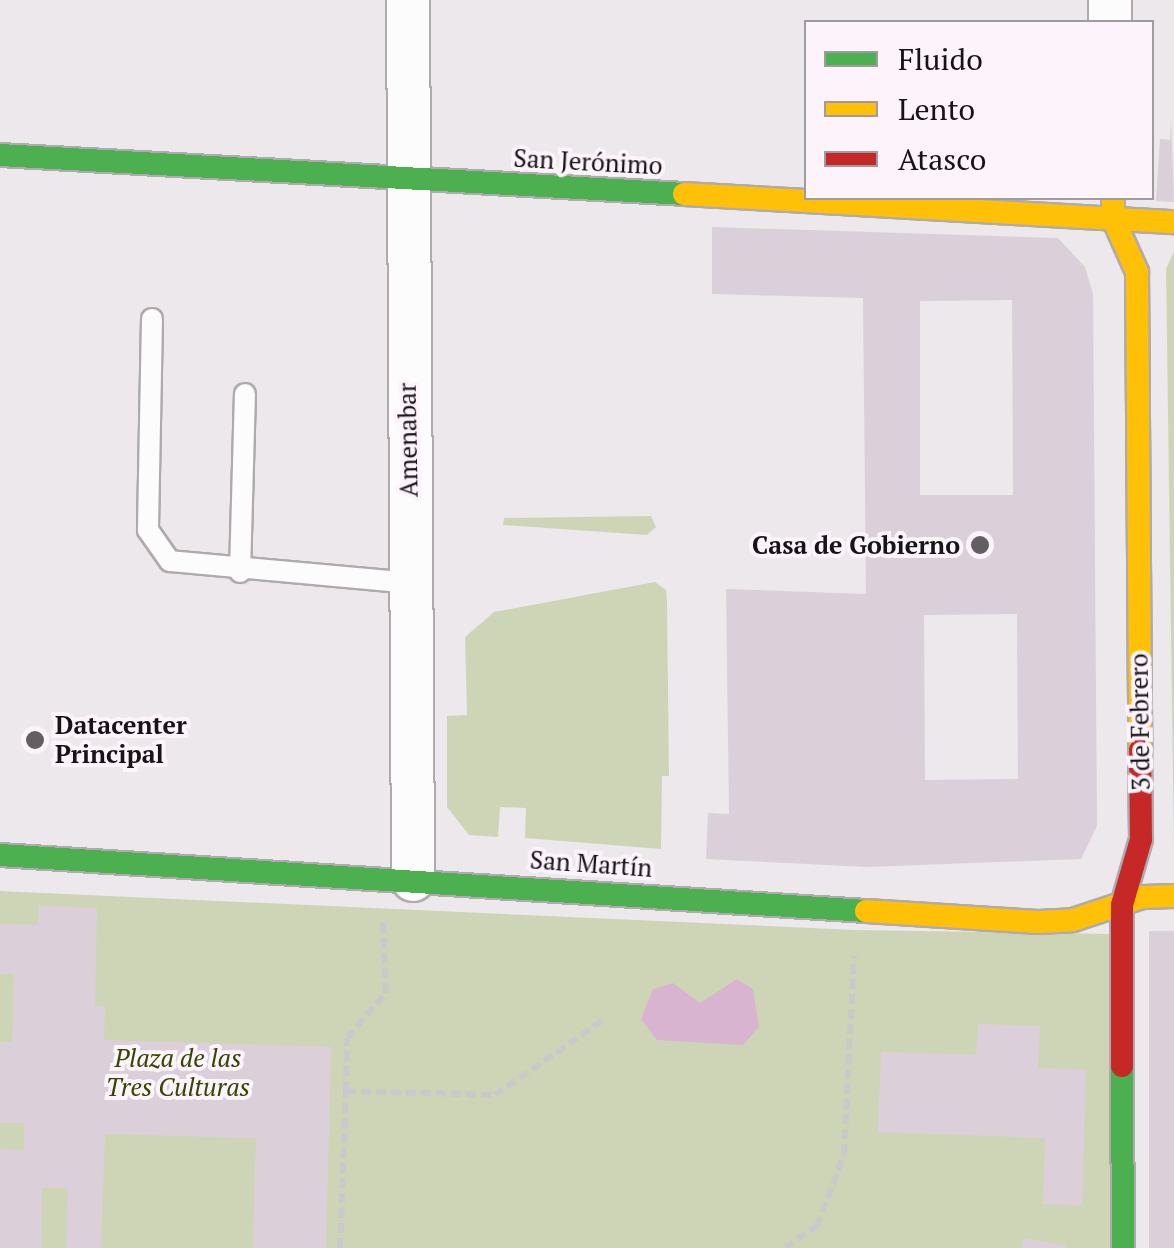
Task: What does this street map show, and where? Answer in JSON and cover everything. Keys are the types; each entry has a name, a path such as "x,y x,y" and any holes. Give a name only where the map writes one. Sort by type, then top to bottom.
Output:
{"street":[{"name":"Amenabar","path":"398,894 410,583 404,179 408,0"},
{"name":"San Jerónimo","path":"0,155 404,179 804,195"},
{"name":"San Jerónimo","path":"917,200 1113,208 1174,222"},
{"name":"3 de Febrero","path":"1113,208 1136,272 1141,839 1122,905 1123,1248"},
{"name":"San Martín","path":"0,855 398,894 1038,922 1073,920 1122,905 1174,896"}],"lane":[{"path":"152,319 148,530 170,561 240,572 410,583"},
{"path":"240,572 246,394"}],"path":[{"path":"340,1248 348,1038 386,992 398,894"},
{"path":"785,1248 817,1226 844,1154 854,949"},
{"path":"346,1092 495,1095 606,1018"}],"green space":[{"path":"1174,251 1174,848 1166,269"},
{"path":"651,516 656,527 647,535 503,525 504,518"},
{"path":"655,582 666,590 667,601 669,776 662,776 661,849 525,838 526,808 500,807 498,837 469,835 447,807 447,716 467,715 465,637 494,612"},
{"name":"Plaza de las Tres Culturas","path":"0,891 855,930 1113,934 1110,1248 0,1248"}],"shaded area":[{"path":"737,979 753,989 759,1027 743,1045 657,1040 641,1019 653,989 673,983 700,1003"}],"building":[{"path":"1171,118 1174,202 1156,201 1160,139 1170,140"},
{"name":"Casa de Gobierno","path":"712,227 1058,238 1085,267 1093,294 1097,826 1081,859 868,867 706,859 708,813 729,814 726,589 866,594 863,298 712,294","holes":["1012,300 1013,495 920,495 920,301","1017,614 1018,779 925,780 924,615"]},
{"path":"39,906 97,908 95,1006 105,1006 104,1040 331,1047 326,1248 253,1248 256,1138 105,1134 101,1248 66,1248 68,1188 42,1188 41,1248 0,1248 0,1149 24,1150 24,1123 0,1123 0,1042 12,1042 14,974 0,974 0,924 38,925"},
{"path":"1149,931 1174,931 1174,1248 1149,1248"},
{"path":"978,1024 1040,1026 1038,1068 1086,1070 1082,1205 1043,1204 1045,1138 878,1132 881,1052 976,1055"},
{"path":"1024,1238 1066,1246 1066,1248 1022,1248"}],"traffic: fast":[{"path":"0,155 684,194"},
{"path":"0,855 866,911"},
{"path":"1122,1066 1123,1248"}],"traffic: slow":[{"path":"684,194 1174,222"},
{"path":"1113,200 1113,218 1137,272 1140,750"},
{"path":"866,911 1038,922 1073,920 1142,897 1174,896"}],"traffic: jam":[{"path":"1122,1066 1122,905 1141,839 1140,750"}],"place":[{"name":"Casa de Gobierno","path":"980,545"},
{"name":"Datacenter Principal","path":"35,740"}]}
